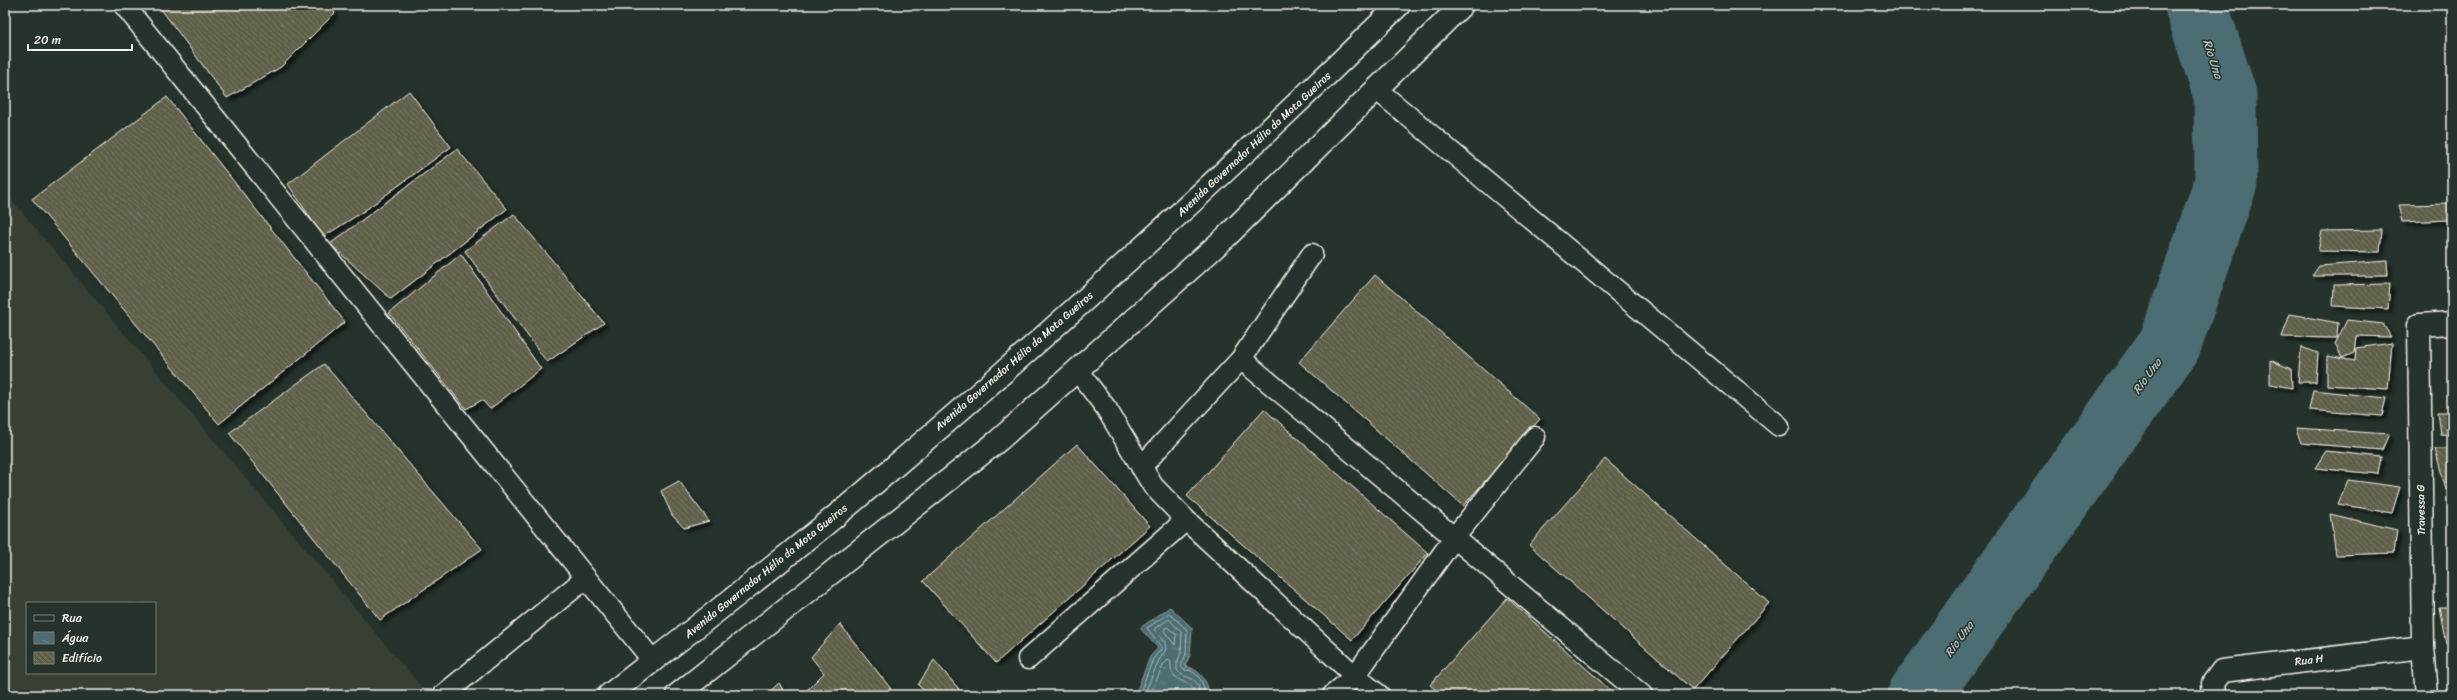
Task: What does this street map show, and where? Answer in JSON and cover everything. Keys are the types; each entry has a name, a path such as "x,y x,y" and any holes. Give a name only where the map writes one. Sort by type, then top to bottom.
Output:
{"main road":[{"name":"Avenida Governador Hélio da Mota Gueiros","path":"609,695 880,479 963,407 1122,266 1328,75 1399,5"},
{"path":"677,695 999,440 1226,237 1462,5"},
{"name":"Travessa G","path":"2427,695 2423,647 2419,325 2452,323"},
{"name":"Rua H","path":"2214,695 2213,683 2222,671 2423,647"}],"lane":[{"path":"124,5 653,661"},
{"path":"1376,89 1779,426"},
{"path":"1141,467 1241,359 1312,254"},
{"path":"1241,359 1642,695"},
{"path":"1077,370 1106,408 1153,486 1186,520 1355,676 1379,695"},
{"path":"1334,695 1355,676 1454,538 1535,437"},
{"path":"1028,659 1186,520"},
{"path":"443,695 586,578"}],"shaded area":[{"path":"5,192 428,695 5,695"}],"water":[{"path":"1170,607 1192,628 1190,655 1185,666 1194,669 1200,674 1209,691 1207,695 1135,695 1150,657 1158,648 1140,628"}],"building":[{"path":"158,5 329,5 335,13 281,67 227,98"},
{"path":"409,91 451,147 364,211 323,237 288,184"},
{"path":"167,97 345,322 219,424 32,199"},
{"path":"457,149 507,209 391,299 330,244"},
{"path":"2452,204 2449,220 2402,222 2398,205"},
{"path":"514,214 604,323 547,362 465,251"},
{"path":"2382,230 2380,252 2318,251 2322,231"},
{"path":"461,254 541,369 490,409 482,400 466,409 389,313"},
{"path":"2387,261 2388,276 2312,276 2319,266"},
{"path":"1375,275 1540,419 1463,506 1299,362"},
{"path":"2390,284 2388,309 2333,306 2334,285"},
{"path":"2290,314 2338,323 2337,338 2282,337"},
{"path":"2347,320 2383,324 2391,337 2356,336 2354,353 2342,358 2335,344"},
{"path":"2392,343 2388,389 2327,385 2327,356 2355,361 2356,348"},
{"path":"2301,347 2318,353 2316,382 2298,382"},
{"path":"2270,360 2291,369 2292,388 2270,384"},
{"path":"324,364 482,549 380,620 229,433"},
{"path":"2313,390 2386,398 2382,416 2309,410"},
{"path":"1264,409 1428,553 1352,640 1187,496"},
{"path":"2438,412 2452,412 2452,435 2441,434"},
{"path":"2296,428 2389,434 2382,450 2301,443"},
{"path":"1077,444 1150,526 996,663 923,581"},
{"path":"2435,449 2452,449 2452,489 2446,490"},
{"path":"2326,451 2381,457 2378,474 2315,468"},
{"path":"1605,459 1769,603 1693,690 1529,545"},
{"path":"2348,480 2400,487 2392,513 2338,504"},
{"path":"679,481 709,521 684,528 672,515 661,491"},
{"path":"2330,514 2397,530 2394,553 2336,555"},
{"path":"2448,557 2452,557 2452,588 2451,588"},
{"path":"1507,598 1616,695 1442,695 1430,685"},
{"path":"2439,607 2452,607 2452,643 2446,644"},
{"path":"840,624 891,689 882,695 802,695 824,673 811,657"},
{"path":"934,660 964,695 928,695 918,685"},
{"path":"779,683 786,695 766,695"}],"waterway":[{"name":"Rio Una","path":"1919,695 2170,344 2226,182 2225,95 2196,5"}]}
